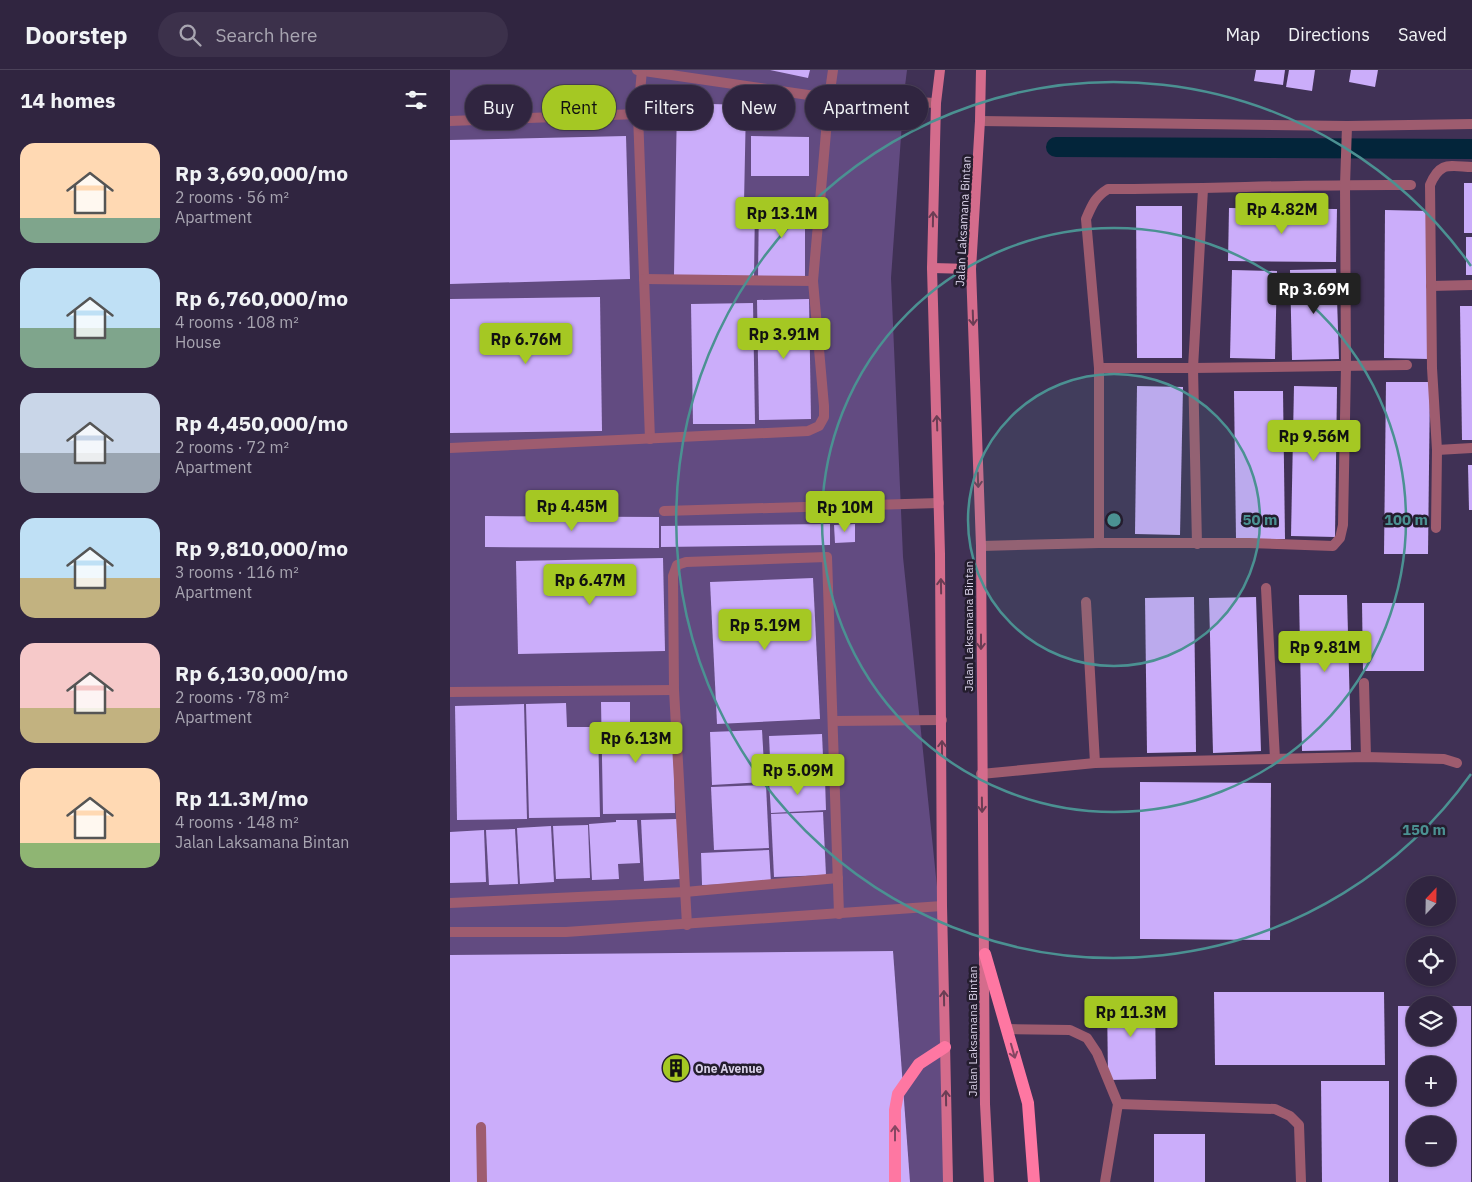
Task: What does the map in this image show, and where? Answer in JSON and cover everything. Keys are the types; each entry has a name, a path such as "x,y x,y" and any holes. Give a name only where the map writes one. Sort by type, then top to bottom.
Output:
{"main road":[{"path":"940,70 936,103 932,268 939,502 942,906 948,1182"},
{"name":"Jalan Laksamana Bintan","path":"981,70 980,121 971,269 981,546 985,1104 990,1182"},
{"path":"932,268 971,269"},
{"path":"985,954 1028,1103 1034,1182"},
{"path":"895,1182 895,1110 898,1094 919,1064 945,1047"}],"street":[{"path":"639,85 640,70 805,94"},
{"path":"831,85 834,70"},
{"path":"928,103 936,103"},
{"path":"450,121 626,114"},
{"path":"980,121 1347,131 1472,124"},
{"path":"639,130 650,439"},
{"path":"450,448 808,431 819,426 824,417 824,406 813,281 826,130"},
{"path":"981,546 1098,543 1248,543 1333,546 1340,538 1343,525 1347,131"},
{"path":"1436,528 1437,450 1432,368 1430,185 1435,173 1446,166 1472,167"},
{"path":"1098,543 1099,368 1086,219 1098,195 1108,189 1203,189 1345,184 1411,185"},
{"path":"1197,544 1193,368 1203,189"},
{"path":"644,279 813,281"},
{"path":"1431,286 1472,285"},
{"path":"1099,368 1407,364"},
{"path":"1437,450 1472,448"},
{"path":"664,511 939,502"},
{"path":"687,925 674,690 673,576 677,565 686,562 827,558 839,914"},
{"path":"1266,588 1275,759"},
{"path":"1086,602 1094,763"},
{"path":"1364,683 1366,758"},
{"path":"450,692 674,690"},
{"path":"833,721 942,720"},
{"path":"982,774 1094,763 1366,758 1444,758 1457,763"},
{"path":"450,903 685,892 838,878"},
{"path":"450,932 566,932 942,906"},
{"path":"1007,1029 1070,1030 1087,1038 1097,1053 1118,1104 1104,1182"},
{"path":"1118,1104 1275,1109 1290,1116 1299,1125 1301,1182"},
{"path":"481,1127 482,1182"}],"shaded area":[{"path":"450,70 907,70 905,85 805,85 805,130 901,130 891,278 903,557 939,906 953,1182 450,1182"}],"building":[{"path":"770,70 810,70 808,78"},
{"path":"1256,70 1285,70 1283,85 1254,81"},
{"path":"1289,70 1315,70 1312,91 1286,87"},
{"path":"1351,70 1378,70 1375,87 1349,82"},
{"path":"713,104 723,104 723,130 745,130 744,203 755,204 754,277 674,275 677,130 713,130"},
{"path":"626,136 630,279 450,284 450,140"},
{"path":"751,136 809,137 809,176 751,176"},
{"path":"1464,183 1472,183 1472,233 1464,233"},
{"path":"759,200 805,201 805,278 758,278"},
{"path":"1136,206 1182,206 1182,358 1137,358"},
{"path":"1229,208 1337,209 1336,262 1228,261"},
{"path":"1385,210 1429,211 1428,359 1384,358"},
{"path":"1466,237 1472,237 1472,275 1466,275"},
{"path":"1336,269 1339,359 1292,360 1290,270"},
{"path":"1232,270 1277,271 1275,359 1230,358"},
{"path":"600,297 602,431 450,433 450,299"},
{"path":"809,299 811,419 759,420 757,300"},
{"path":"753,303 755,424 693,424 691,304"},
{"path":"1460,306 1472,306 1472,440 1462,440"},
{"path":"1386,382 1430,382 1428,554 1384,554"},
{"path":"1137,386 1183,387 1180,535 1135,534"},
{"path":"1294,386 1337,387 1335,537 1291,536"},
{"path":"1234,391 1283,391 1285,539 1236,539"},
{"path":"1468,465 1472,465 1472,510 1469,510"},
{"path":"485,516 659,517 659,548 485,547"},
{"path":"830,524 830,545 661,547 661,526"},
{"path":"855,524 855,542 835,543 834,525"},
{"path":"663,558 665,651 518,654 516,561"},
{"path":"813,578 820,719 717,724 710,582"},
{"path":"1299,595 1347,595 1351,750 1302,751"},
{"path":"1194,597 1196,752 1147,753 1145,598"},
{"path":"1256,597 1261,751 1213,753 1209,598"},
{"path":"1362,603 1424,603 1424,671 1363,671"},
{"path":"601,702 630,702 630,724 673,724 675,813 603,814"},
{"path":"566,703 567,727 598,727 600,817 529,818 526,704"},
{"path":"524,704 527,819 457,820 455,706"},
{"path":"762,730 765,782 712,785 710,732"},
{"path":"822,734 824,778 771,780 769,736"},
{"path":"825,779 826,810 771,813 769,781"},
{"path":"1140,782 1271,783 1270,940 1140,939"},
{"path":"766,785 769,848 714,850 711,787"},
{"path":"823,812 826,875 774,877 771,814"},
{"path":"677,819 680,879 644,881 641,820"},
{"path":"616,820 637,820 640,863 618,864 619,879 592,880 589,824 616,822"},
{"path":"588,825 590,878 556,879 553,826"},
{"path":"551,826 554,882 520,884 517,828"},
{"path":"515,829 518,884 489,885 486,830"},
{"path":"484,830 486,882 450,883 450,832"},
{"path":"769,850 771,883 702,885 701,853"},
{"name":"One Avenue","path":"893,951 910,1182 450,1182 450,955"},
{"path":"1214,992 1384,992 1385,1065 1215,1065"},
{"path":"1107,997 1155,997 1156,1079 1108,1080"},
{"path":"1398,1006 1406,1006 1406,1046 1456,1046 1456,1006 1471,1006 1471,1182 1398,1182"},
{"path":"1321,1081 1389,1081 1389,1182 1322,1182"},
{"path":"1154,1134 1205,1134 1205,1182 1154,1182"}],"waterway":[{"path":"1056,147 1472,149"}],"place":[{"name":"One Avenue","path":"676,1068"}]}
